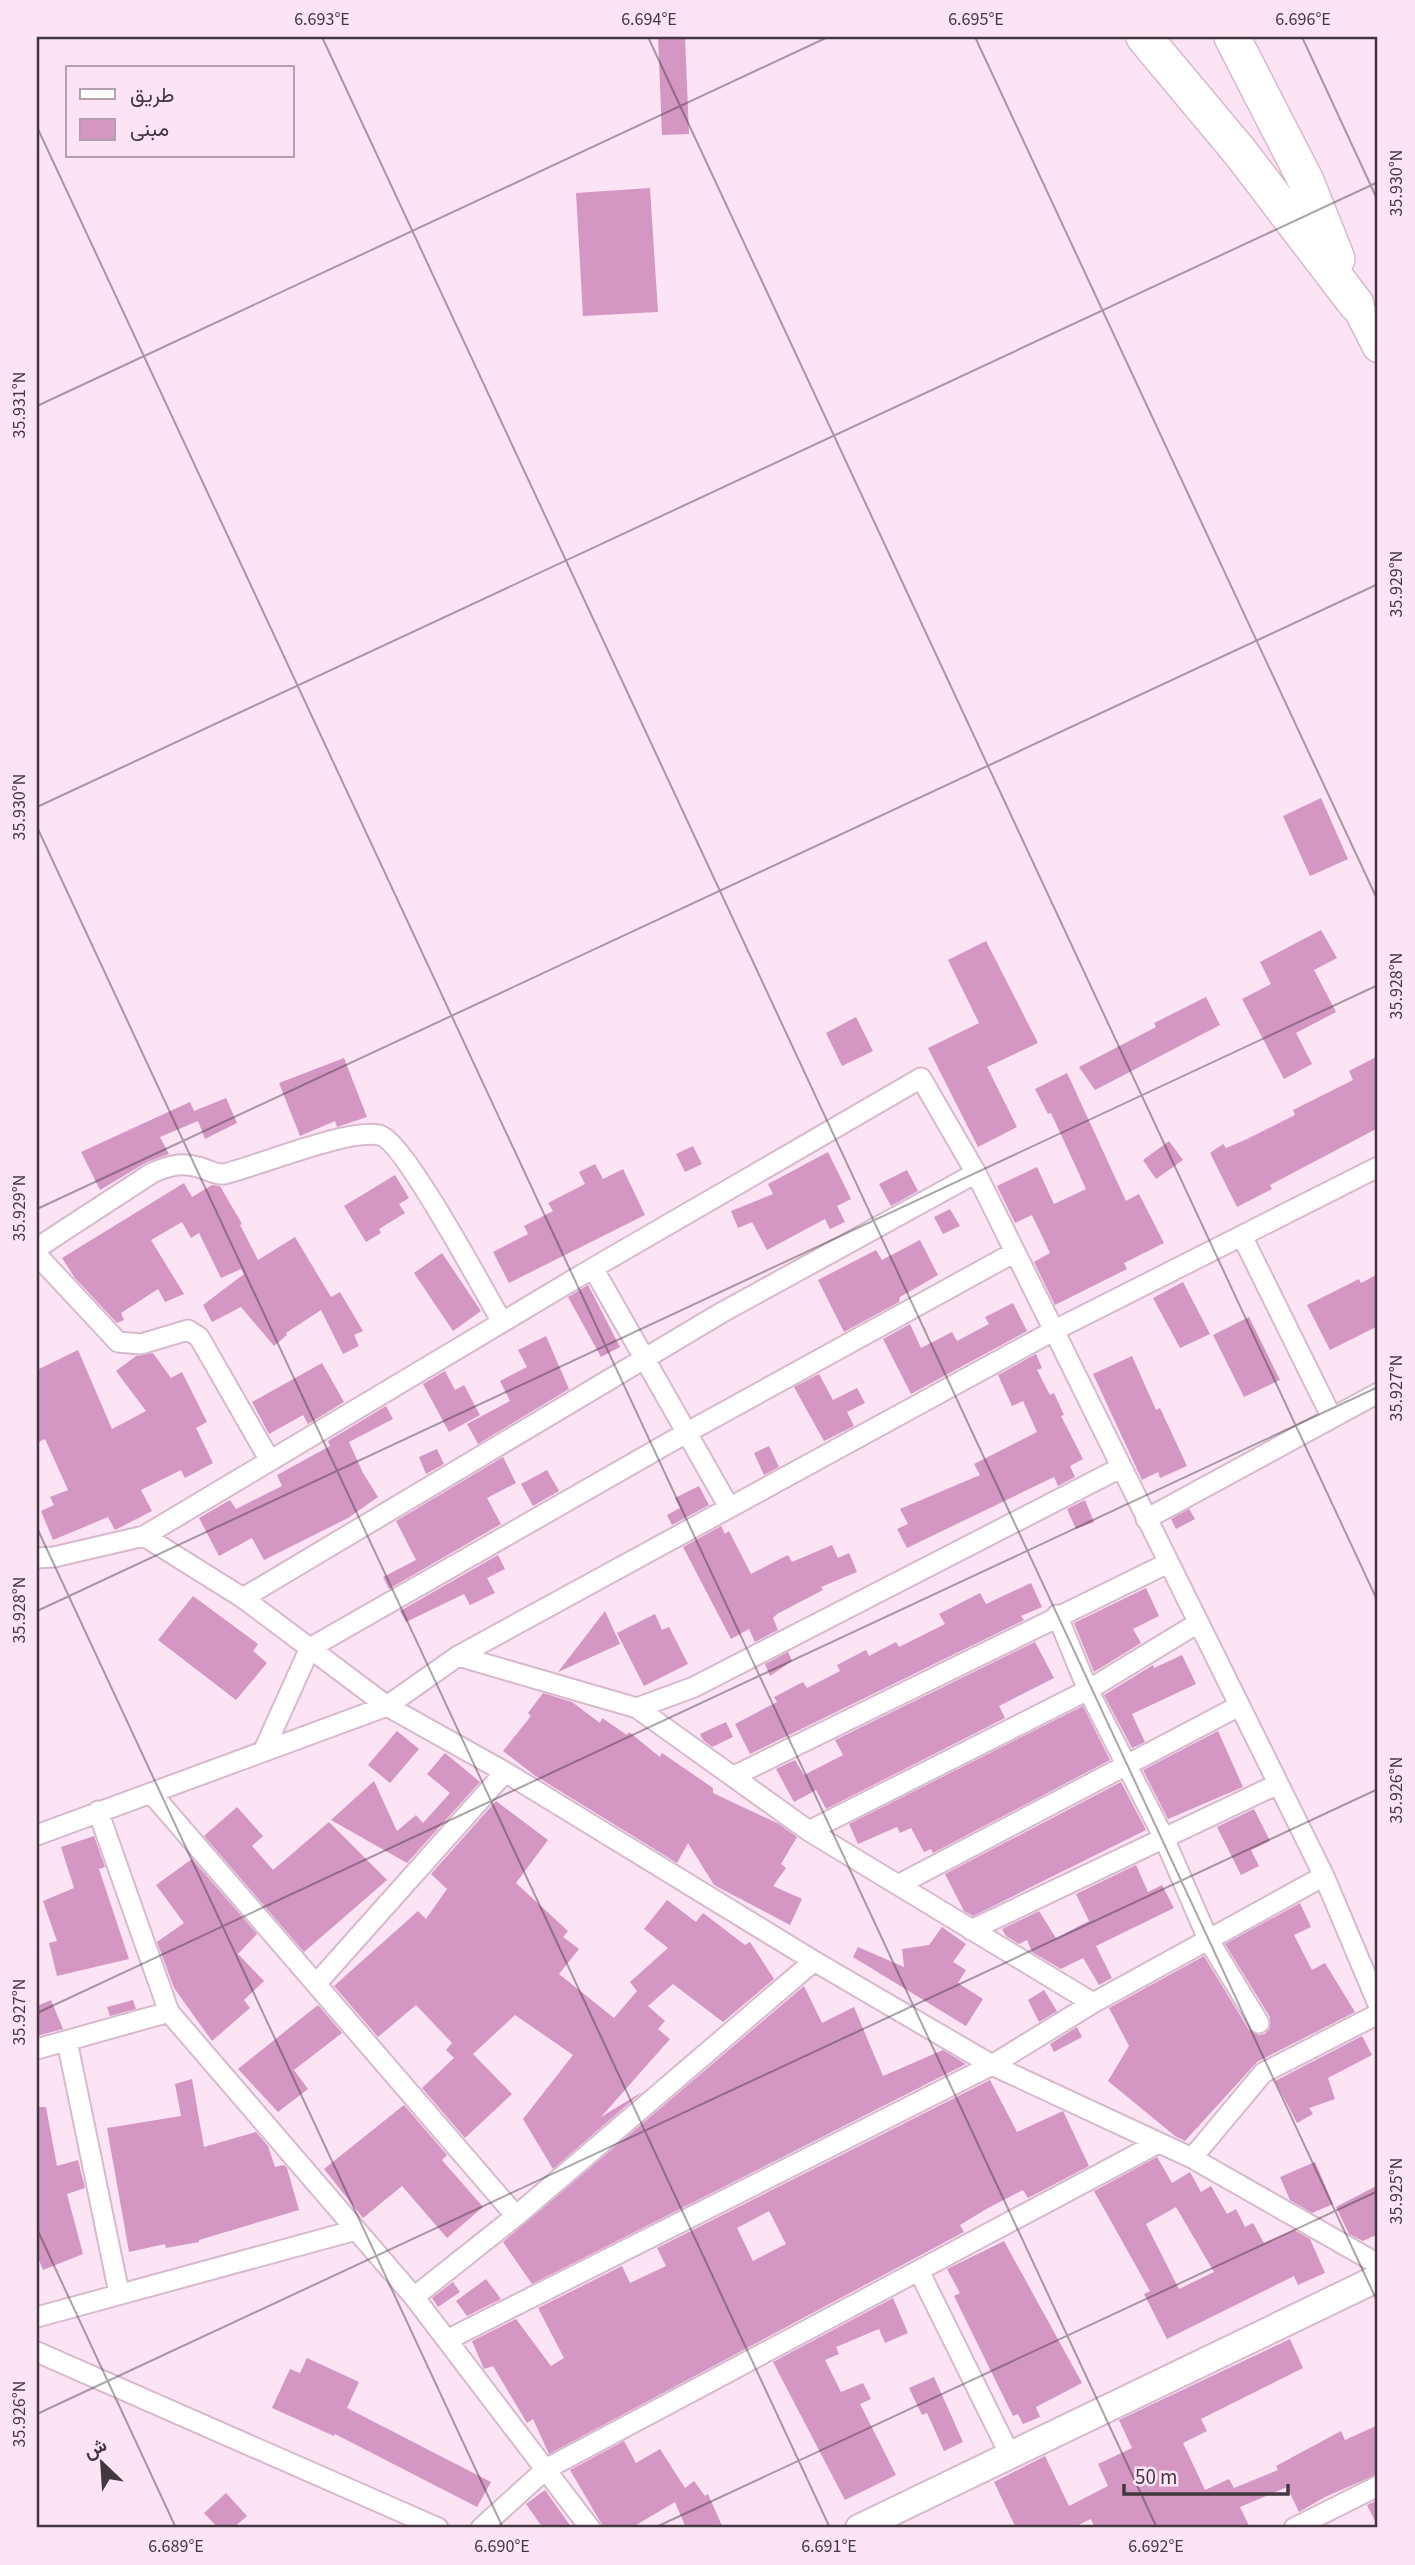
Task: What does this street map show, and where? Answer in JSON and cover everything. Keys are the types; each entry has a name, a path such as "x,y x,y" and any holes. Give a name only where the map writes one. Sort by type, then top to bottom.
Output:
{"highway":[{"path":"1144,37 1240,152 1356,304"},
{"path":"1233,37 1306,181 1356,304"}],"main road":[{"path":"1356,304 1378,347"}],"street":[{"path":"37,1558 54,1558 144,1536 593,1268 921,1078 976,1173 1324,1876 1378,2004"},
{"path":"37,1248 152,1173 172,1164 197,1166 220,1175 351,1137 380,1135 391,1141 411,1167 502,1322"},
{"path":"37,1835 387,1706 458,1656 1052,1331 1378,1167"},
{"path":"243,1598 644,1359 976,1173"},
{"path":"1242,1236 1332,1418"},
{"path":"263,1752 310,1648 686,1433 1015,1252"},
{"path":"37,1255 118,1342 141,1344 188,1330 199,1337 268,1460"},
{"path":"593,1268 729,1507"},
{"path":"1146,1519 1378,1393"},
{"path":"638,1708 694,1687 1121,1468"},
{"path":"144,1536 243,1598 387,1706 505,1772 814,1961 992,2065 1192,2158 1378,2264"},
{"path":"734,1776 1168,1563"},
{"path":"1058,1615 1088,1690 1164,1838 1208,1939 1259,2023"},
{"path":"809,1831 1088,1690 1198,1623"},
{"path":"458,1656 638,1708 809,1831 1093,2003"},
{"path":"898,1885 1239,1706"},
{"path":"316,1984 505,1772"},
{"path":"971,1930 1278,1784"},
{"path":"152,1794 516,2216"},
{"path":"98,1811 169,2012 414,2297 590,2528"},
{"path":"447,2340 992,2065 1093,2003 1324,1876"},
{"path":"414,2297 516,2216 814,1961"},
{"path":"37,2049 169,2012"},
{"path":"1192,2158 1264,2073 1378,2014"},
{"path":"67,2041 119,2293"},
{"path":"481,2528 546,2469 1158,2143"},
{"path":"37,2317 356,2230"},
{"path":"919,2271 1010,2455"},
{"path":"859,2528 1378,2278"},
{"path":"37,2352 438,2528"},
{"path":"1294,2528 1378,2486"}],"building":[{"path":"658,37 685,37 689,134 662,135"},
{"path":"650,188 658,312 583,316 576,193"},
{"path":"1321,798 1348,859 1310,876 1283,816"},
{"path":"1321,930 1337,958 1314,970 1336,1012 1296,1033 1312,1064 1284,1079 1242,999 1271,984 1260,962"},
{"path":"986,941 1038,1043 987,1067 1017,1127 978,1147 928,1048 979,1023 948,960"},
{"path":"1206,997 1220,1025 1095,1090 1079,1067 1156,1027 1154,1023"},
{"path":"856,1017 873,1051 842,1066 826,1033"},
{"path":"1378,1056 1378,1128 1270,1185 1272,1189 1237,1207 1210,1153 1223,1144 1226,1148 1295,1115 1293,1110 1353,1080 1349,1071"},
{"path":"344,1058 367,1117 337,1127 335,1121 300,1136 279,1083"},
{"path":"1067,1073 1126,1201 1139,1194 1164,1243 1124,1263 1127,1269 1055,1305 1034,1262 1050,1253 1032,1215 1015,1223 997,1186 1037,1167 1054,1204 1086,1189 1051,1113 1048,1114 1035,1089"},
{"path":"226,1098 237,1123 205,1139 198,1121 160,1137 169,1154 147,1162 100,1190 81,1152 190,1102 194,1111"},
{"path":"1169,1141 1183,1160 1156,1179 1143,1160"},
{"path":"693,1146 702,1164 685,1172 676,1154"},
{"path":"828,1152 851,1199 837,1206 845,1222 830,1229 825,1219 767,1250 752,1222 738,1228 731,1211 773,1194 768,1184"},
{"path":"595,1164 603,1179 623,1169 645,1215 509,1283 493,1252 528,1234 524,1226 553,1211 548,1203 585,1184 579,1172"},
{"path":"907,1170 918,1191 891,1206 879,1184"},
{"path":"395,1175 409,1198 399,1204 405,1213 379,1229 381,1233 366,1242 344,1206"},
{"path":"184,1183 192,1197 212,1185 220,1186 242,1224 240,1225 258,1260 295,1237 331,1297 340,1292 363,1331 354,1335 359,1346 343,1354 321,1310 286,1333 274,1346 241,1307 212,1322 203,1305 244,1274 241,1269 221,1278 199,1233 191,1238 182,1222 151,1240 184,1294 165,1302 158,1289 121,1313 124,1320 117,1323 75,1278 62,1258"},
{"path":"950,1209 960,1226 943,1234 934,1217"},
{"path":"920,1240 938,1275 900,1297 899,1302 844,1332 818,1280 876,1250 882,1260"},
{"path":"442,1253 481,1311 453,1331 414,1273"},
{"path":"1378,1274 1378,1326 1330,1350 1307,1305 1359,1279 1361,1283"},
{"path":"1183,1282 1210,1334 1180,1348 1153,1298"},
{"path":"588,1285 620,1347 601,1357 568,1297"},
{"path":"1013,1303 1027,1331 911,1394 883,1339 910,1324 921,1348 952,1332 957,1341 989,1324 985,1317"},
{"path":"1249,1317 1280,1380 1244,1397 1213,1335"},
{"path":"546,1336 569,1389 478,1444 467,1424 510,1401 500,1381 527,1367 518,1350"},
{"path":"78,1350 112,1429 146,1411 116,1371 136,1356 153,1353 171,1378 182,1372 207,1422 196,1428 213,1463 185,1478 181,1470 141,1490 152,1511 115,1530 108,1517 53,1540 41,1511 54,1505 50,1497 68,1490 45,1439 37,1443 37,1370"},
{"path":"1036,1354 1042,1368 1037,1370 1050,1395 1054,1393 1064,1415 1061,1416 1083,1459 1070,1466 1075,1477 1058,1486 1054,1477 907,1548 897,1529 908,1524 900,1509 980,1475 974,1464 1037,1432 1023,1401 1012,1406 998,1375"},
{"path":"1132,1356 1156,1410 1160,1408 1187,1466 1160,1478 1158,1472 1142,1480 1093,1374"},
{"path":"322,1363 344,1402 308,1424 303,1415 269,1434 252,1402"},
{"path":"445,1371 455,1390 464,1385 480,1415 449,1432 423,1384"},
{"path":"819,1374 833,1400 857,1388 865,1403 847,1412 854,1426 824,1441 794,1387"},
{"path":"386,1406 393,1419 349,1442 378,1497 348,1518 264,1560 252,1538 219,1556 199,1518 230,1500 236,1509 282,1486 277,1475 330,1446 328,1441"},
{"path":"769,1446 779,1467 764,1475 754,1453"},
{"path":"437,1449 444,1464 426,1474 419,1457"},
{"path":"503,1457 516,1483 487,1498 501,1524 389,1589 383,1577 416,1560 396,1521"},
{"path":"547,1470 559,1491 533,1506 521,1484"},
{"path":"699,1486 709,1505 672,1525 667,1515 680,1508 675,1498"},
{"path":"1085,1500 1094,1522 1076,1529 1067,1509"},
{"path":"1189,1509 1195,1519 1176,1529 1171,1519"},
{"path":"721,1526 725,1534 729,1531 751,1574 788,1555 792,1562 832,1545 838,1558 849,1553 857,1572 821,1587 823,1590 777,1614 773,1618 778,1630 755,1642 749,1629 731,1639 683,1547"},
{"path":"498,1555 505,1569 487,1578 495,1593 470,1605 464,1594 406,1622 400,1611"},
{"path":"1031,1583 1042,1607 1021,1616 1024,1620 750,1754 735,1724 777,1702 774,1697 803,1682 807,1688 840,1671 837,1665 866,1650 869,1656 896,1642 899,1647 945,1624 939,1614 980,1593 986,1604"},
{"path":"1146,1588 1159,1616 1133,1629 1141,1643 1094,1672 1074,1623"},
{"path":"193,1596 258,1644 253,1651 267,1663 236,1700 158,1640"},
{"path":"605,1611 620,1644 558,1672"},
{"path":"655,1614 662,1630 669,1627 688,1664 644,1686 617,1633"},
{"path":"1035,1642 1054,1678 999,1706 1005,1718 826,1809 816,1790 794,1802 776,1769 795,1760 804,1775 843,1755 835,1740"},
{"path":"788,1652 792,1661 770,1676 765,1664"},
{"path":"1182,1655 1196,1684 1132,1714 1145,1742 1132,1748 1104,1695 1153,1665 1154,1668"},
{"path":"543,1693 572,1702 600,1723 602,1718 627,1735 629,1732 660,1757 662,1753 713,1788 713,1793 779,1824 797,1837 781,1864 786,1868 773,1886 802,1899 790,1925 714,1885 688,1843 677,1863 534,1775 503,1751 531,1716 528,1713"},
{"path":"1083,1706 1110,1760 933,1853 931,1849 924,1852 911,1828 900,1833 897,1827 858,1844 849,1824"},
{"path":"726,1722 733,1737 712,1747 703,1740 700,1734"},
{"path":"397,1731 419,1749 390,1783 368,1765"},
{"path":"1218,1731 1243,1787 1168,1819 1143,1770"},
{"path":"445,1753 480,1782 407,1863 331,1820 374,1781 397,1831 416,1815 423,1823 450,1793 427,1774"},
{"path":"1121,1782 1146,1830 973,1916 964,1911 945,1874"},
{"path":"496,1801 548,1840 516,1883 568,1931 563,1937 579,1949 559,1974 614,2018 637,1991 630,1982 668,1948 644,1929 667,1900 696,1922 703,1913 745,1945 750,1942 774,1979 723,2022 673,1984 648,2006 665,2021 658,2029 670,2039 601,2117 642,2092 553,2169 523,2119 573,2055 515,2015 473,2054 512,2094 465,2138 422,2088 454,2058 446,2050 452,2043 416,2005 378,2037 334,1986 418,1911 426,1919 447,1889 431,1874"},
{"path":"237,1807 263,1836 252,1846 273,1870 329,1822 387,1880 304,1952 204,1836"},
{"path":"1254,1809 1270,1841 1251,1850 1259,1866 1241,1875 1217,1827"},
{"path":"94,1836 105,1867 99,1869 129,1959 57,1976 49,1943 57,1941 43,1901 74,1888 61,1847"},
{"path":"192,1859 257,1934 238,1954 264,1981 244,2000 250,2008 212,2041 174,1988 157,1942 184,1923 156,1885"},
{"path":"1136,1865 1148,1892 1162,1885 1174,1908 1096,1946 1112,1978 1099,1985 1083,1958 1061,1969 1032,1952 1027,1940 1019,1944 1006,1936 1002,1929 1039,1911 1056,1938 1089,1921 1076,1894"},
{"path":"1300,1903 1311,1927 1294,1935 1312,1970 1325,1963 1355,2012 1257,2062 1185,2141 1175,2136 1108,2081 1129,2046 1109,2008 1204,1956 1249,2030 1259,2035 1265,2034 1270,2028 1270,2017 1225,1944"},
{"path":"942,1927 966,1944 953,1962 966,1970 958,1983 983,1999 966,2026 853,1957 858,1947 904,1967 902,1949 929,1945"},
{"path":"804,1986 822,2023 854,2007 883,2076 943,2050 966,2064 532,2284 503,2242"},
{"path":"1044,1990 1057,2011 1039,2022 1028,2000"},
{"path":"51,2000 63,2029 37,2036 37,2006"},
{"path":"133,2000 136,2009 110,2016 107,2007"},
{"path":"318,2005 342,2033 294,2070 308,2089 278,2112 238,2069"},
{"path":"1077,2027 1082,2037 1054,2052 1050,2044"},
{"path":"1362,2036 1372,2055 1328,2078 1335,2099 1309,2108 1313,2114 1297,2123 1275,2081"},
{"path":"192,2079 204,2147 256,2132 268,2146 275,2167 284,2165 287,2168 299,2210 199,2242 166,2248 165,2244 129,2252 107,2128 181,2116 175,2084"},
{"path":"990,2080 1017,2132 1063,2111 1089,2166 1028,2198 1023,2190 988,2208 960,2225 964,2232 549,2454 533,2419 527,2423 493,2366 484,2369 472,2341 516,2319 551,2366 564,2358 538,2308 622,2266 630,2283 666,2266 657,2248","holes":["769,2211 786,2244 753,2261 737,2228"]},
{"path":"404,2105 447,2155 442,2160 483,2207 447,2238 402,2186 363,2218 324,2169"},
{"path":"37,2107 46,2107 57,2166 78,2160 85,2188 67,2194 83,2254 43,2270 37,2255"},
{"path":"1157,2157 1172,2183 1190,2172 1201,2192 1211,2186 1227,2214 1236,2209 1245,2227 1253,2223 1264,2243 1294,2230 1310,2239 1325,2273 1298,2285 1294,2276 1167,2339 1144,2294 1150,2291 1094,2191","holes":["1176,2207 1214,2272 1179,2289 1146,2224"]},
{"path":"1315,2162 1333,2204 1312,2213 1290,2200 1280,2177"},
{"path":"1378,2185 1378,2234 1363,2241 1349,2234 1336,2207"},
{"path":"1004,2241 1082,2383 1036,2407 1040,2417 1023,2424 1018,2414 1013,2416 954,2296 960,2293 947,2269"},
{"path":"486,2279 501,2299 467,2316 456,2301"},
{"path":"453,2282 460,2292 438,2307 432,2298"},
{"path":"893,2298 908,2333 885,2343 879,2329 836,2347 839,2354 825,2360 841,2392 863,2383 871,2399 860,2404 896,2475 845,2500 773,2362"},
{"path":"1290,2339 1303,2368 1201,2419 1207,2431 1183,2443 1205,2490 1229,2479 1234,2488 1278,2470 1276,2466 1341,2431 1345,2440 1378,2425 1378,2474 1325,2497 1299,2512 1287,2487 1240,2507 1250,2528 1095,2528 1091,2519 1072,2528 1016,2528 994,2482 1045,2456 1069,2506 1108,2486 1098,2464 1132,2448 1119,2420"},
{"path":"307,2358 359,2382 347,2408 491,2482 477,2507 335,2434 334,2436 272,2408 290,2369 300,2373"},
{"path":"934,2377 963,2442 944,2451 927,2413 922,2415 909,2388"},
{"path":"624,2441 636,2463 660,2449 685,2488 694,2481 705,2496 708,2494 723,2528 686,2528 675,2502 631,2528 604,2528 570,2470"},
{"path":"545,2490 572,2528 543,2528 526,2504"},
{"path":"226,2493 247,2516 233,2528 218,2528 204,2513"},
{"path":"1378,2500 1378,2527 1367,2505"}]}
